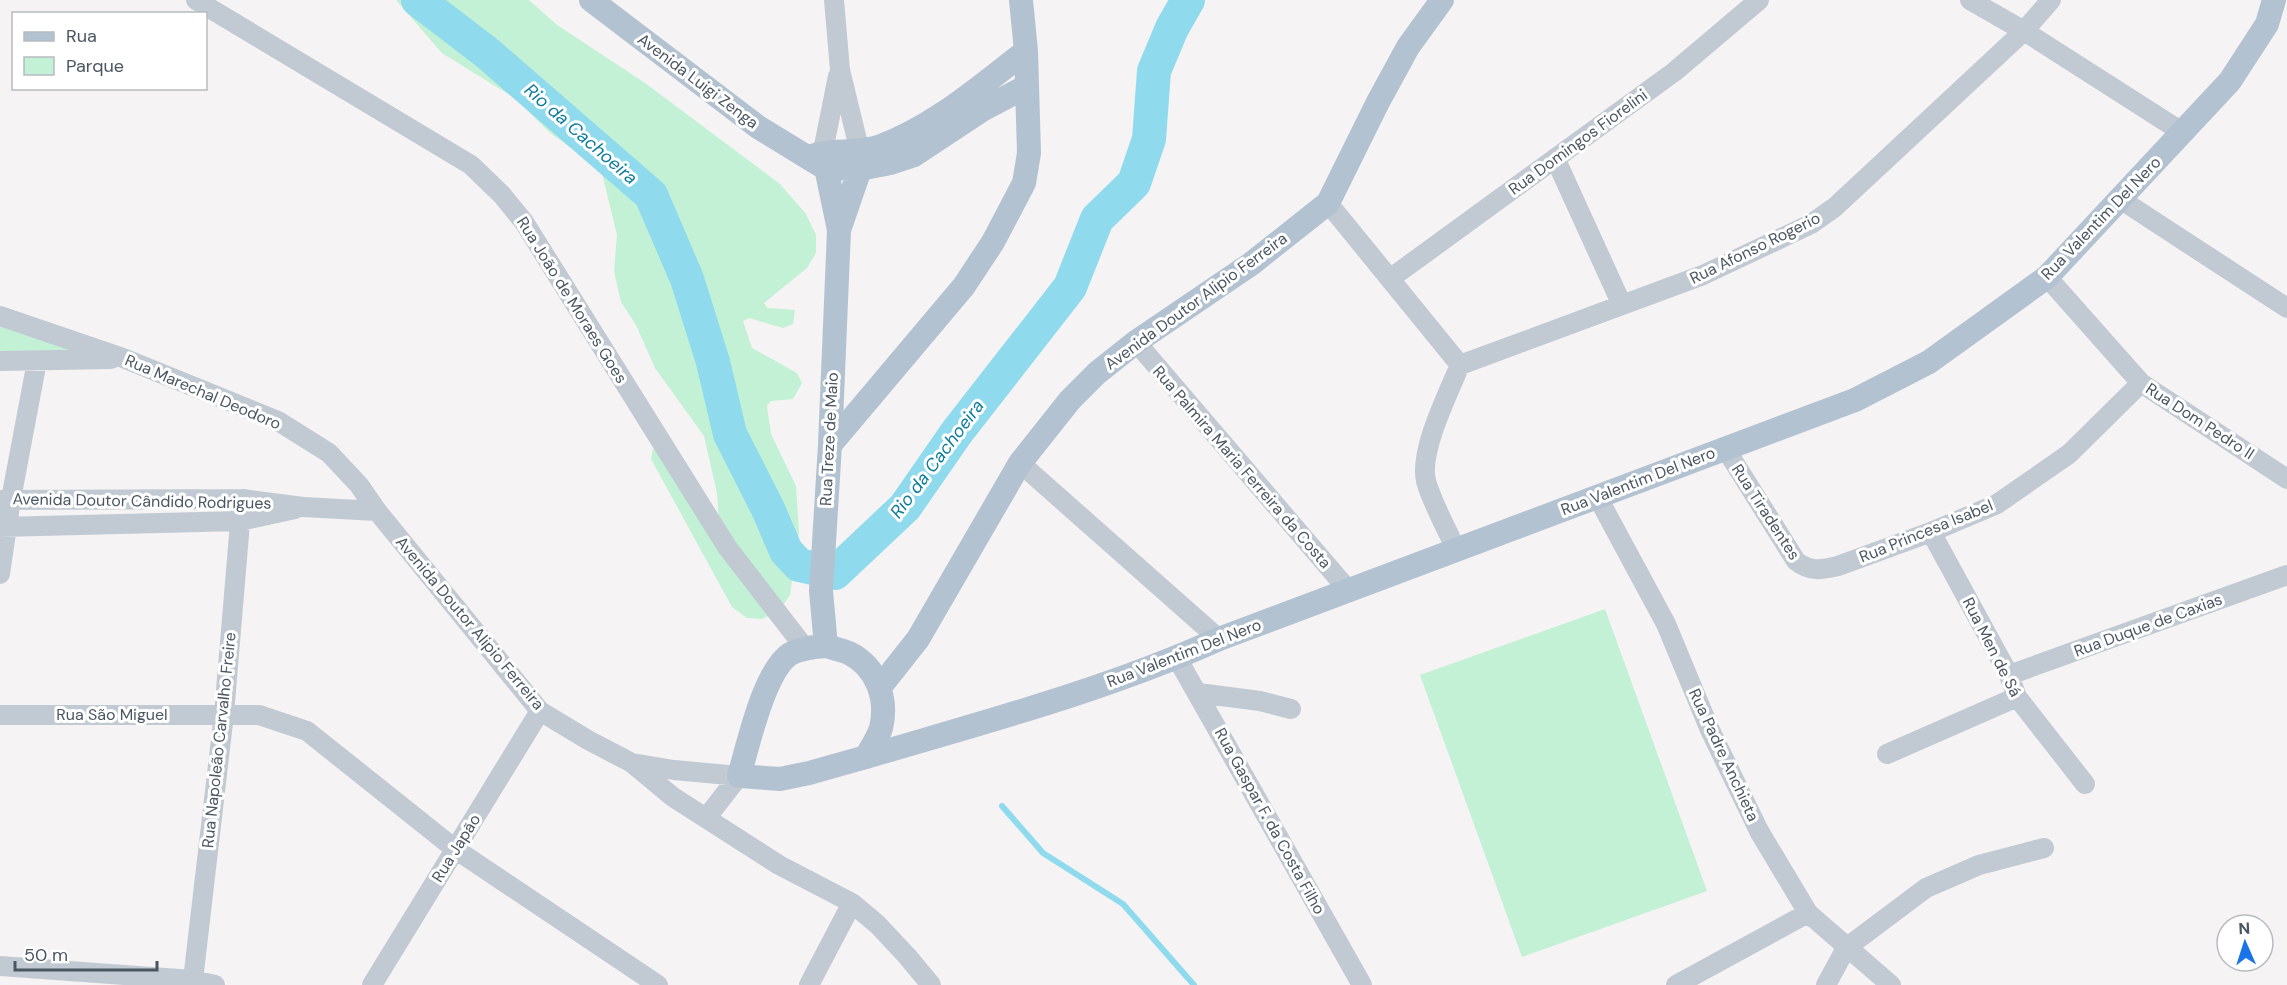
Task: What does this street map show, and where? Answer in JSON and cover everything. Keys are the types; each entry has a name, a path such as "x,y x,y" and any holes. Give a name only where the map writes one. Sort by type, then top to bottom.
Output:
{"main road":[{"name":"Avenida Luigi Zenga","path":"591,0 741,114 818,159"},
{"path":"830,445 964,286 993,242 1024,183 1029,153 1026,51 1021,0"},
{"name":"Avenida Doutor Alipio Ferreira","path":"880,687 918,639 1020,463 1070,400 1097,373 1136,342 1251,264 1328,203 1408,47 1442,0"},
{"name":"Rua Valentim Del Nero","path":"866,758 1025,710 1177,658 1219,639 1855,400 1929,362 2046,277 2230,81 2268,24 2274,0"},
{"path":"860,160 880,147 917,131 1026,51"},
{"path":"818,159 890,163 914,155 982,110 1027,86"},
{"name":"Rua Treze de Maio","path":"818,159 838,230"},
{"name":"Rua Treze de Maio","path":"816,647 830,445 838,230 860,160"},
{"path":"816,647 849,653 867,667 880,687 884,709 880,731 866,758 780,779 739,776 767,685 781,662 791,654 816,647"}],"street":[{"name":"Rua João de Moraes Goes","path":"196,0 471,165 502,195 524,222 727,547 816,647"},
{"path":"834,0 840,70 860,160"},
{"name":"Rua Domingos Fiorelini","path":"1391,278 1674,72 1759,0"},
{"path":"1970,0 2024,31 2182,132"},
{"name":"Rua Afonso Rogerio","path":"1460,365 1703,275 1811,224 1835,207 2024,31 2051,0"},
{"path":"818,159 840,70"},
{"path":"1555,158 1622,305"},
{"path":"2120,199 2287,308"},
{"path":"1328,203 1460,365 1432,434 1424,468 1426,482 1456,550"},
{"name":"Rua Dom Pedro II","path":"2046,277 2142,383 2287,479"},
{"name":"Rua Marechal Deodoro","path":"0,316 123,358 278,421 330,453 359,485 377,511"},
{"name":"Rua Palmira Maria Ferreira da Costa","path":"1136,342 1349,591"},
{"path":"0,361 123,358"},
{"path":"0,574 5,500 37,361"},
{"name":"Rua Princesa Isabel","path":"1813,570 1838,566 1932,532 1997,504 2069,454 2142,383"},
{"name":"Rua Tiradentes","path":"1725,448 1796,561 1813,570"},
{"path":"1020,463 1219,639"},
{"name":"Rua Padre Anchieta","path":"1597,496 1666,624 1710,730 1759,831 1808,913 1891,985"},
{"name":"Avenida Doutor Cândido Rodrigues","path":"5,500 242,499 303,507"},
{"name":"Rua Napoleão Carvalho Freire","path":"193,980 224,714 242,499"},
{"path":"303,507 377,511"},
{"name":"Avenida Doutor Cândido Rodrigues","path":"3,526 240,521 303,507"},
{"name":"Avenida Doutor Alipio Ferreira","path":"377,511 540,711 632,763 674,770 739,776"},
{"name":"Rua Men de Sá","path":"1932,532 2009,675 2017,697 2085,784"},
{"name":"Rua Duque de Caxias","path":"2009,675 2287,575"},
{"name":"Rua Gaspar F. da Costa Filho","path":"1177,658 1362,985"},
{"path":"1198,693 1260,701 1291,709"},
{"path":"1887,754 2017,697"},
{"name":"Rua Japão","path":"372,985 540,711"},
{"name":"Rua São Miguel","path":"0,715 224,714 258,716 307,731 456,849 658,985"},
{"path":"632,763 673,797 779,865 852,903 878,925 931,985"},
{"path":"707,817 739,776"},
{"path":"1826,985 1846,948 1926,888 1979,864 2044,848"},
{"path":"809,985 852,903"},
{"path":"1676,985 1808,913"},
{"path":"0,966 193,980 215,985"}],"green space":[{"path":"396,0 529,0 557,25 645,83 780,184 806,214 816,235 816,253 807,268 764,303 767,308 795,310 793,324 783,328 749,318 743,321 752,348 797,373 802,383 793,399 771,401 767,406 771,434 796,486 799,532 790,595 779,611 762,619 747,618 732,607 651,459 653,449 667,454 719,524 717,493 704,436 655,368 636,325 621,302 614,271 617,235 601,169 550,133 516,99 442,53"},
{"path":"0,320 92,350 0,352"},
{"path":"1605,609 1707,891 1522,957 1420,675"}],"waterway":[{"name":"Rio da Cachoeira","path":"418,0 486,52 651,195 687,279 713,362 730,434 768,509 786,551 799,565 835,573 905,507 957,432 1070,287 1097,219 1134,183 1149,139 1154,71 1172,28 1188,0"},
{"path":"1002,806 1043,853 1123,904 1194,985"}]}
